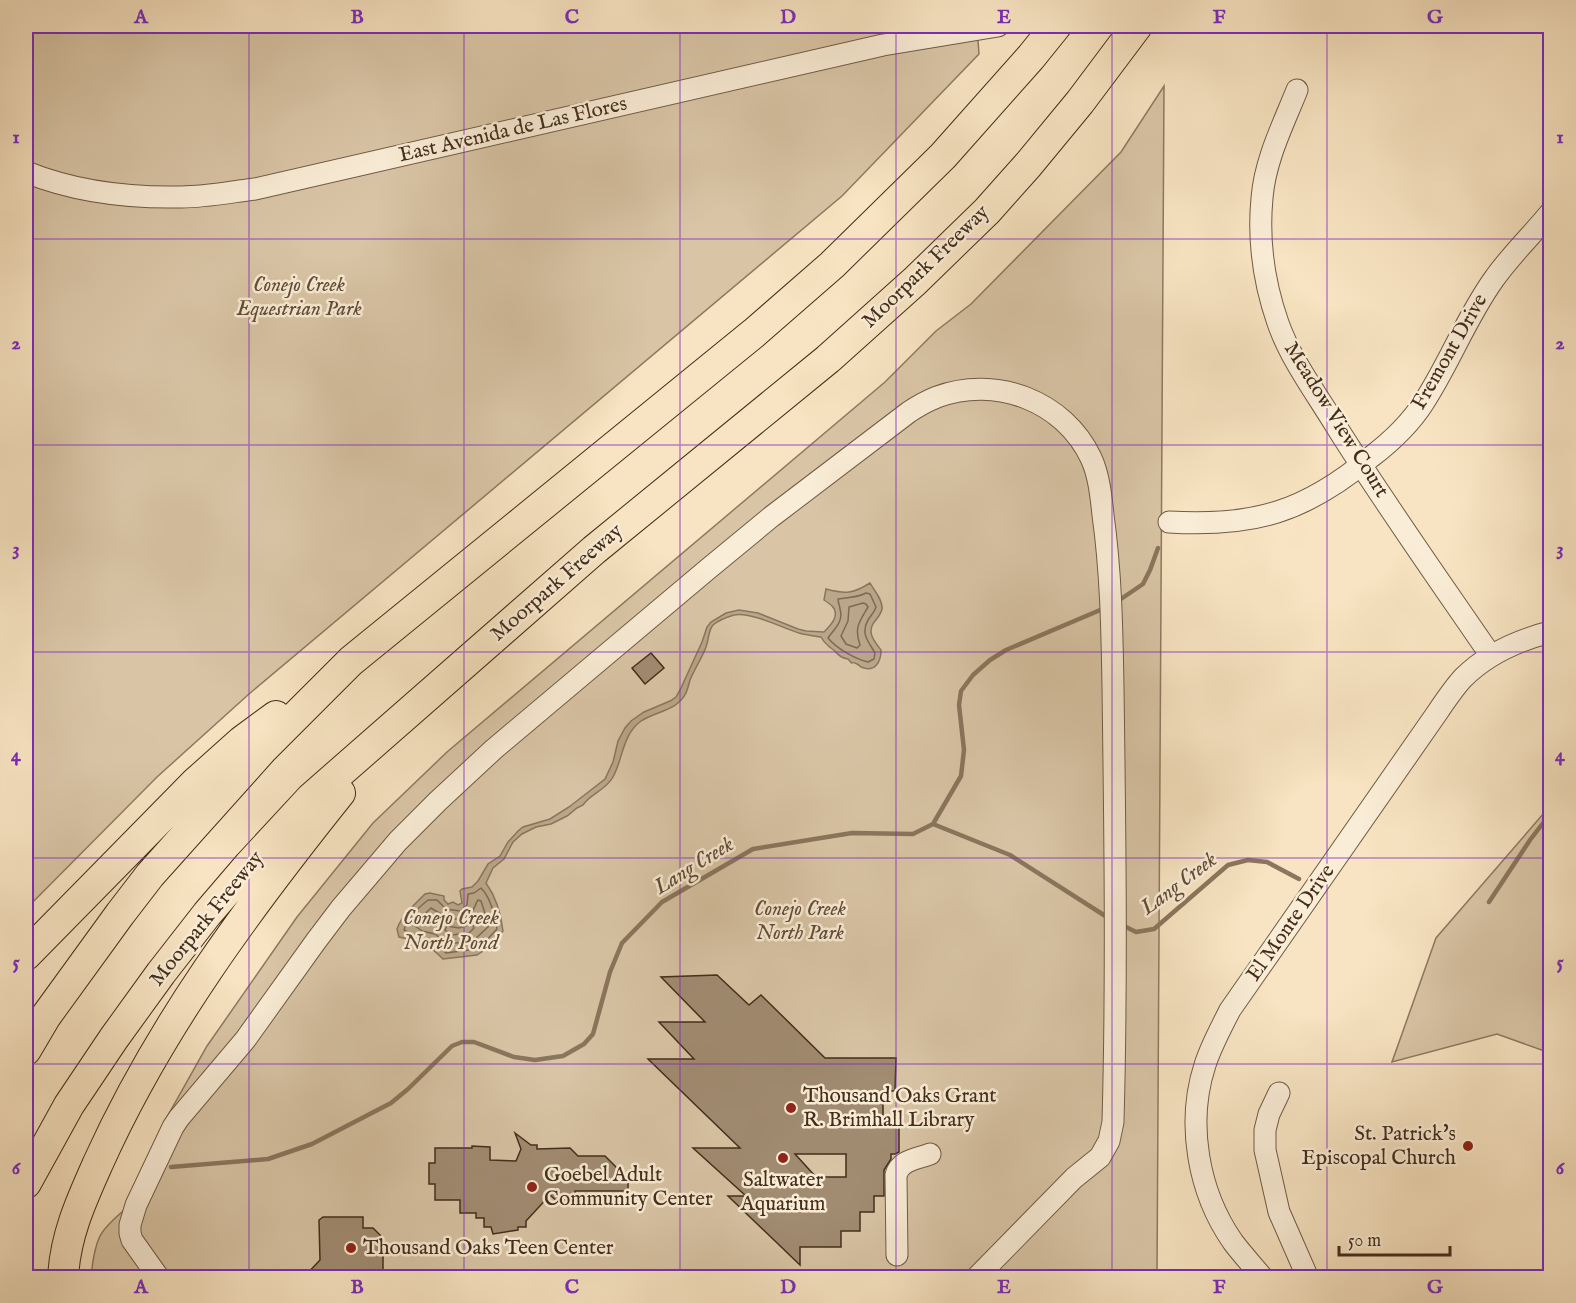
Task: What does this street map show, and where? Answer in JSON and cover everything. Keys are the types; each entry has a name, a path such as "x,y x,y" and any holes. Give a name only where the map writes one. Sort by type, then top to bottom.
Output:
{"highway":[{"path":"26,955 195,783 242,741 351,661 753,333 832,265 943,156 1056,26"},
{"name":"Moorpark Freeway","path":"26,1183 69,1105 161,974 207,914 311,798 594,550 828,359 915,281 987,211 1028,165 1080,102 1137,26"},
{"path":"26,1050 65,988 150,875 262,750 351,661"},
{"path":"63,1278 68,1238 78,1209 116,1123 150,1061 229,937 398,720"},
{"path":"26,1207 104,1053"}],"street":[{"name":"East Avenida de Las Flores","path":"26,172 73,186 109,192 146,196 217,195 255,189 883,45 998,26"},
{"name":"Meadow View Court","path":"1297,90 1271,153 1262,196 1260,237 1266,282 1279,325 1295,359 1361,466 1491,656"},
{"name":"Fremont Drive","path":"1169,522 1196,524 1231,522 1273,514 1322,493 1361,466 1397,436 1423,403 1442,372 1469,317 1495,277 1551,213"},
{"path":"159,1278 132,1240 130,1225 135,1205 173,1127 244,1040 341,908 398,841 478,763 771,517 909,412 926,402 953,393 975,390 1020,395 1057,415 1082,443 1096,470 1104,521 1112,629 1116,912 1113,1122 1109,1141 1100,1157 1074,1178 976,1278"},
{"name":"El Monte Drive","path":"1263,1278 1233,1242 1213,1202 1201,1168 1196,1136 1197,1099 1210,1051 1230,1010 1463,678 1491,656 1532,636 1551,632"},
{"path":"1279,1093 1269,1114 1265,1130 1265,1150 1279,1212 1308,1278"},
{"path":"897,1255 896,1175 898,1168 903,1163 930,1154"}],"green space":[{"name":"Conejo Creek Equestrian Park","path":"26,26 977,26 979,54 842,196 249,694 157,777 26,909"},
{"name":"Conejo Creek North Park","path":"1164,86 1157,1277 91,1278 100,1236 123,1211 167,1117 207,1046 297,917 373,823 447,752 885,382 936,331 971,304 1121,152"},
{"path":"1550,806 1550,1053 1497,1034 1392,1062 1436,938"}],"water":[{"name":"Conejo Creek North Pond","path":"870,583 882,606 871,629 872,636 881,650 880,659 876,665 870,669 861,667 839,655 821,637 799,633 748,615 734,615 718,622 710,630 707,644 682,699 672,707 641,721 635,727 626,740 610,781 567,816 522,834 513,842 504,859 493,868 486,883 498,906 503,931 486,949 477,955 443,959 428,945 417,945 408,939 399,937 397,929 405,914 425,894 444,896 448,904 462,903 460,891 472,887 478,881 488,864 500,856 518,831 523,827 550,819 605,779 613,762 618,741 631,721 644,712 676,697 711,622 726,613 739,610 758,613 798,629 824,632 835,617 834,609 824,600 826,589 849,592"}],"building":[{"path":"651,653 664,668 645,684 632,668"},
{"name":"Thousand Oaks Grant R. Brimhall Library","path":"717,975 749,1005 761,995 825,1058 896,1058 895,1091 883,1091 883,1124 899,1124 899,1152 891,1154 891,1159 884,1170 884,1196 874,1196 874,1212 860,1212 860,1231 841,1231 841,1247 800,1247 800,1265 728,1196 746,1196 693,1148 740,1148 648,1059 694,1059 659,1022 705,1022 661,977","holes":["795,1154 846,1154 846,1177 816,1177"]},
{"name":"Goebel Adult Community Center","path":"515,1133 531,1145 537,1145 537,1149 570,1148 578,1156 605,1156 628,1179 628,1191 575,1191 575,1199 562,1200 559,1203 550,1195 526,1221 526,1227 493,1234 491,1227 484,1227 484,1218 476,1218 476,1213 460,1213 460,1200 435,1200 435,1184 429,1184 429,1163 435,1163 435,1148 490,1147 490,1160 516,1161 521,1149"},
{"name":"Thousand Oaks Teen Center","path":"323,1217 363,1217 363,1228 373,1228 381,1236 383,1278 303,1278 320,1260 319,1220"}],"waterway":[{"path":"1118,601 1143,584 1158,548"},
{"path":"933,824 961,776 964,750 959,705 961,691 973,675 1006,650 1105,608"},
{"name":"Lang Creek","path":"1489,902 1550,814"},
{"name":"Lang Creek","path":"171,1167 268,1159 312,1144 391,1103 452,1046 462,1042 474,1042 514,1057 535,1060 563,1056 584,1044 593,1034 610,972 622,943 662,902 753,849 852,833 913,834 933,824 1010,855 1110,919"},
{"name":"Lang Creek","path":"1120,924 1136,932 1154,929 1228,865 1248,860 1267,862 1299,879"}],"place":[{"name":"Thousand Oaks Grant R. Brimhall Library","path":"791,1108"},
{"name":"St. Patrick's Episcopal Church","path":"1468,1146"},
{"name":"Saltwater Aquarium","path":"783,1158"},
{"name":"Goebel Adult Community Center","path":"532,1187"},
{"name":"Thousand Oaks Teen Center","path":"351,1248"}]}
